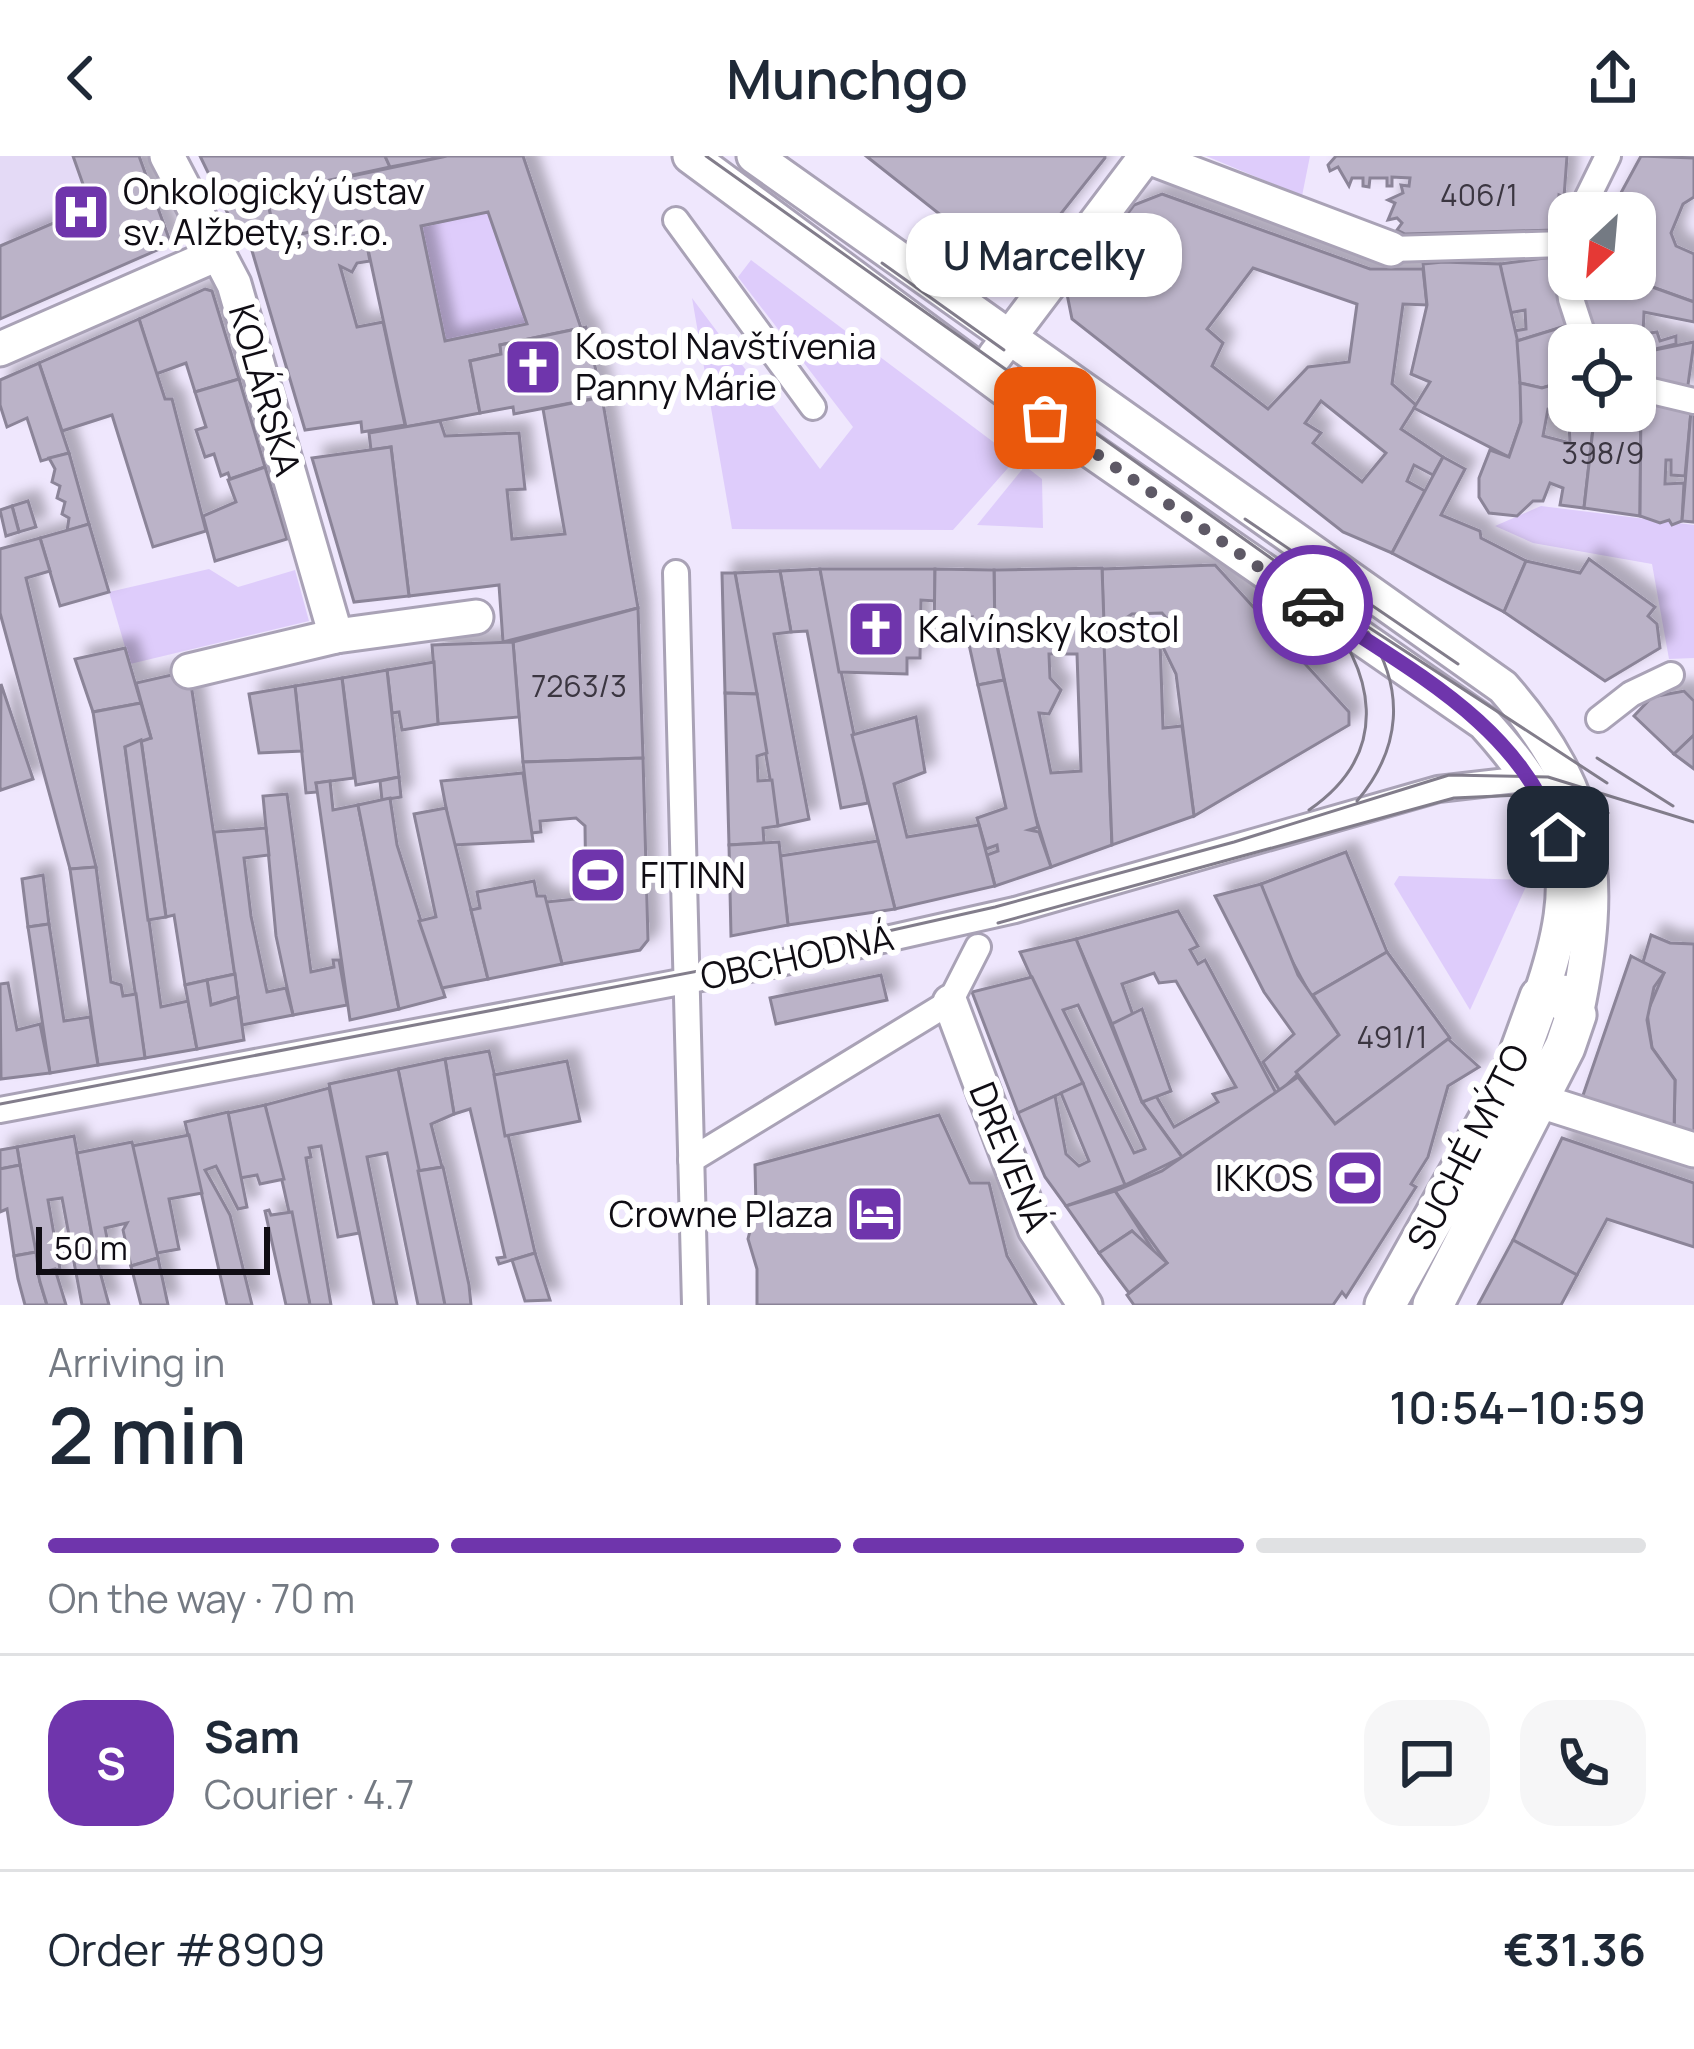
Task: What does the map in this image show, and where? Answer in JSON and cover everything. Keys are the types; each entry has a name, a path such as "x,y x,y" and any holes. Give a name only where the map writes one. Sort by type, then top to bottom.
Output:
{"street":[{"name":"KOLÁRSKA","path":"166,156 234,284 336,636"},
{"path":"690,156 983,374 1484,723 1558,837 1566,906 1540,997 1562,995 1576,1015"},
{"path":"754,156 1493,678 1552,746 1579,792 1593,911 1576,1015"},
{"path":"983,374 1027,309 1146,156 1390,249 1548,240"},
{"path":"676,220 813,407"},
{"path":"0,350 215,254"},
{"path":"1656,392 1694,400"},
{"path":"676,573 695,1305"},
{"path":"189,671 336,636 476,617"},
{"path":"1599,719 1631,694 1671,675"},
{"name":"OBCHODNÁ","path":"0,1110 686,981 1015,910 1438,789 1524,780 1579,792"},
{"path":"692,1160 950,1002 978,947"},
{"name":"SUCHÉ MÝTO","path":"1385,1305 1508,1085 1540,997"},
{"name":"DREVENÁ","path":"950,1002 1035,1228 1085,1305"},
{"name":"SUCHÉ MÝTO","path":"1433,1305 1540,1101 1576,1015"},
{"path":"1540,1101 1694,1150"}],"shaded area":[{"name":"Onkologický ústav sv. Alžbety, s.r.o.","path":"0,156 139,156 171,244 0,319"},
{"path":"1206,156 1310,156 1302,196"},
{"path":"488,212 527,324 445,341 421,226"},
{"path":"751,260 1016,459 953,530 732,529 692,298 820,469 853,427 738,277"},
{"path":"1025,466 1042,479 1043,528 977,525"},
{"path":"1541,506 1694,525 1694,658 1669,659 1652,564 1533,543 1495,526"},
{"path":"209,569 238,587 295,570 309,621 130,664 109,592"},
{"path":"1399,876 1529,880 1470,1010 1394,884"}],"building":[{"name":"Onkologický ústav sv. Alžbety, s.r.o.","path":"73,156 139,156 171,244 0,319 0,246 91,207"},
{"path":"200,156 385,156 390,167 266,194 276,239 362,221 370,261 357,263 352,272 340,266 357,327 383,322 405,425 362,432 361,422 305,430 250,244 243,245"},
{"path":"385,156 443,156 443,157 390,167"},
{"path":"447,156 523,156 581,328 500,345 501,354 470,361 480,413 406,427 362,221 276,239 266,194","holes":["488,212 527,324 445,341 421,226"]},
{"path":"866,156 1105,156 1105,158 1014,273"},
{"path":"1336,156 1567,156 1564,192 1548,192 1548,230 1405,234 1397,230 1402,223 1397,218 1388,220 1395,203 1388,200 1403,193 1401,185 1409,186 1410,178 1392,177 1392,186 1387,186 1387,178 1370,178 1369,187 1363,186 1363,178 1352,178 1349,186 1338,167 1330,171 1328,165"},
{"path":"1641,156 1694,158 1694,197 1683,204 1671,233 1676,246 1694,254 1694,302 1656,288 1656,192 1621,192"},
{"path":"1162,194 1370,269 1423,269 1427,305 1403,304 1392,384 1416,405 1401,429 1443,457 1433,475 1414,465 1407,481 1425,491 1392,553 1343,532 1072,319 1067,294 1134,205","holes":["1253,268 1357,304 1349,362 1308,367 1268,409 1212,366 1223,343 1207,329","1321,401 1386,453 1362,482 1313,443 1321,433 1305,423"]},
{"path":"1548,258 1548,300 1565,300 1572,324 1548,324 1548,331 1517,341 1514,331 1526,329 1525,310 1509,313 1500,264"},
{"path":"1423,264 1500,264 1523,365 1521,422 1509,457 1414,408 1430,382 1411,374 1427,305"},
{"path":"1656,288 1694,302 1694,322 1644,312 1643,324 1590,324 1581,300 1656,300"},
{"path":"205,289 212,291 239,379 195,392 186,363 156,374 139,319"},
{"path":"139,319 165,399 172,399 206,531 153,547 112,415 62,431 39,363"},
{"name":"Kostol Navštívenia Panny Márie","path":"586,327 602,397 514,414 513,407 480,413 470,361 501,354 500,345"},
{"path":"1548,331 1548,386 1520,383 1517,341"},
{"path":"1656,332 1660,341 1676,336 1676,344 1656,349"},
{"path":"1694,342 1687,392 1656,385 1656,350"},
{"path":"39,363 69,453 41,461 27,418 7,427 0,405 0,380"},
{"path":"239,379 265,467 230,479 228,473 221,476 214,454 205,457 196,430 206,427 195,392"},
{"path":"1520,383 1548,386 1543,436 1570,443 1569,432 1593,432 1584,508 1560,505 1563,488 1550,483 1543,501 1533,501 1517,516 1489,513 1479,497 1479,478 1490,450 1509,457 1521,422"},
{"path":"602,397 638,608 503,642 499,585 409,596 391,447 371,450 369,433 440,421 445,436 519,433 525,489 507,490 512,539 565,534 543,409"},
{"path":"1656,402 1691,411 1685,476 1671,475 1671,460 1666,460 1665,484 1684,483 1682,521 1672,525 1669,520 1660,523 1640,516 1641,432 1656,432"},
{"path":"1694,411 1694,522 1682,521"},
{"path":"1593,432 1641,432 1640,516 1584,508"},
{"path":"391,447 409,596 354,602 312,458"},
{"path":"69,453 89,524 67,531 69,518 62,514 65,502 57,498 60,486 52,482 55,469 49,458"},
{"path":"1443,457 1465,469 1441,515 1480,531 1481,538 1526,561 1504,612 1392,553"},
{"path":"265,467 287,539 215,561 203,516 236,502 228,480"},
{"path":"28,501 36,527 19,532 12,506"},
{"path":"12,506 19,532 6,536 0,510"},
{"path":"89,524 109,592 60,606 40,538"},
{"path":"40,538 50,571 26,578 96,867 70,869 0,613 0,549"},
{"path":"1589,559 1655,607 1648,616 1657,624 1660,648 1605,681 1504,612 1526,561 1580,573"},
{"path":"1215,565 1349,712 1349,725 1194,816 1176,674 1160,641 1177,630 1162,613 1132,614 1126,618 1128,642 1104,643 1102,569"},
{"path":"1102,568 1112,845 1051,867 1029,795 995,636 994,570","holes":["1049,654 1077,654 1081,771 1051,773 1039,713 1049,714 1061,690 1050,678"]},
{"path":"820,569 868,803 841,808 807,631 791,632 780,571"},
{"name":"Kalvínsky kostol","path":"820,569 935,569 935,601 921,600 920,658 907,658 907,674 839,672"},
{"path":"935,569 994,570 995,636 1004,680 978,685 968,640 972,617 961,618 957,636 934,635"},
{"path":"780,571 791,632 774,634 809,819 778,826 735,573"},
{"path":"722,573 735,573 757,694 725,693"},
{"path":"638,608 643,758 523,762 513,642"},
{"path":"1160,641 1163,728 1182,726 1194,816 1112,845 1104,643"},
{"path":"513,642 519,717 438,724 432,645"},
{"path":"125,648 141,703 93,712 75,659"},
{"path":"434,662 438,724 402,730 399,712 392,713 387,670"},
{"path":"387,670 399,777 356,785 342,678"},
{"path":"189,671 235,974 185,985 174,915 166,917 141,740 151,738 136,683"},
{"path":"342,678 354,778 316,783 318,792 306,793 295,686"},
{"path":"1004,680 1038,827 1029,830 1039,832 1051,867 995,886 987,855 998,851 997,845 986,849 977,818 1006,808 978,685"},
{"path":"1,684 33,779 1,790 0,787"},
{"path":"295,686 302,751 259,753 249,694"},
{"path":"1684,691 1694,701 1694,735 1674,754 1634,716 1652,697"},
{"path":"725,693 757,694 767,753 757,756 758,781 772,780 778,826 763,828 764,843 729,845"},
{"path":"141,703 151,738 125,747 161,1007 188,1001 197,1049 145,1058 93,712"},
{"path":"916,717 925,772 894,784 907,837 979,825 995,886 895,909 852,735"},
{"path":"1694,735 1694,769 1674,754"},
{"path":"141,740 166,917 148,920 125,747"},
{"path":"643,758 648,940 640,950 562,964 546,902 586,898 585,826 576,818 540,821 541,832 531,833 523,762"},
{"path":"523,773 533,841 453,845 441,781"},
{"path":"399,777 401,797 382,800 380,781"},
{"path":"330,781 333,810 358,805 399,1009 350,1020 316,783"},
{"path":"287,794 311,972 334,967 333,960 339,960 347,1005 293,1015 276,936 263,796"},
{"path":"390,798 397,845 445,997 399,1009 358,805"},
{"path":"446,808 488,979 442,988 419,921 436,917 414,814"},
{"path":"266,828 269,855 244,858 251,916 267,992 286,988 293,1015 242,1025 214,832"},
{"path":"878,841 895,909 788,925 780,856"},
{"path":"779,842 788,925 731,936 729,845"},
{"path":"1346,852 1387,952 1311,996 1279,937 1261,884"},
{"path":"96,867 111,982 121,985 123,996 136,994 145,1058 98,1065 70,869"},
{"path":"43,875 49,924 28,927 22,879"},
{"path":"534,881 537,896 545,896 562,964 488,979 471,910 480,908 477,892"},
{"path":"1261,884 1298,975 1339,1035 1280,1091 1263,1062 1294,1034 1264,992 1215,896"},
{"path":"1178,911 1198,946 1190,950 1198,964 1205,960 1276,1093 1182,1157 1142,1102 1156,1096 1174,1127 1218,1102 1213,1094 1236,1087 1176,981 1159,983 1154,973 1122,984 1133,1015 1112,1024 1076,939"},
{"path":"49,924 64,1021 90,1017 98,1065 50,1073 28,927"},
{"path":"1651,935 1670,943 1694,944 1694,1139 1674,1132 1675,1080 1652,1048 1647,1013 1664,973 1643,962"},
{"path":"1076,939 1142,1102 1182,1157 1125,1185 1020,952","holes":["1078,1005 1145,1149 1134,1153 1063,1010"]},
{"path":"1387,952 1450,1038 1335,1124 1296,1072 1339,1035 1313,995"},
{"path":"1631,956 1664,973 1654,987 1647,1020 1652,1048 1675,1080 1674,1132 1581,1101"},
{"path":"235,974 238,997 211,1005 207,980"},
{"path":"881,975 887,1000 776,1024 770,998"},
{"path":"1032,977 1083,1083 1018,1113 972,992"},
{"path":"207,980 211,1005 238,997 244,1040 197,1049 185,985"},
{"path":"8,983 17,1030 40,1024 50,1073 1,1079 0,984"},
{"path":"1142,1009 1171,1091 1142,1102 1112,1024"},
{"path":"1448,1039 1479,1067 1448,1086 1428,1157 1411,1184 1416,1187 1346,1297 1342,1292 1333,1305 1134,1305 1127,1295 1167,1263 1115,1191 1162,1171 1298,1077 1335,1124"},
{"path":"489,1051 535,1253 499,1264 497,1258 505,1257 470,1109 454,1114 445,1059"},
{"path":"445,1059 454,1114 431,1124 442,1167 418,1171 398,1069"},
{"path":"567,1061 580,1121 505,1136 494,1075"},
{"path":"398,1069 445,1305 418,1305 387,1153 367,1157 397,1305 374,1305 329,1084"},
{"path":"1083,1083 1125,1185 1066,1206 1045,1177 1018,1113 1055,1096 1066,1154 1079,1166 1089,1161 1061,1093"},
{"path":"329,1088 359,1233 338,1237 321,1146 309,1148 311,1157 306,1158 331,1305 310,1305 265,1105"},
{"path":"265,1105 284,1179 260,1184 257,1175 240,1178 228,1113"},
{"path":"228,1112 247,1207 238,1209 216,1166 205,1170 230,1215 252,1305 227,1305 185,1122"},
{"name":"Crowne Plaza","path":"939,1115 970,1183 989,1183 1007,1256 1036,1305 757,1305 757,1269 748,1239 756,1207 755,1165"},
{"path":"189,1135 202,1193 169,1199 179,1249 157,1253 132,1146"},
{"path":"74,1136 109,1305 82,1305 62,1198 48,1200 60,1269 38,1273 17,1147"},
{"path":"1562,1138 1694,1183 1694,1247 1607,1219 1577,1275 1513,1240"},
{"path":"132,1142 158,1258 131,1266 123,1230 127,1223 105,1228 109,1248 95,1252 77,1153"},
{"path":"17,1147 20,1165 0,1169 0,1150"},
{"path":"20,1165 36,1252 14,1256 7,1209 0,1212 0,1169"},
{"path":"443,1167 471,1305 445,1305 418,1171"},
{"path":"1115,1191 1151,1252 1132,1231 1099,1253 1066,1206"},
{"path":"265,1211 271,1215 292,1212 310,1305 286,1305"},
{"path":"1132,1231 1167,1263 1129,1293 1099,1253"},
{"path":"1513,1240 1577,1275 1561,1305 1478,1305"},
{"path":"36,1252 47,1305 25,1305 14,1256"},
{"path":"535,1253 550,1300 525,1301 512,1260"},
{"path":"158,1258 168,1305 141,1305 131,1266"},
{"path":"55,1269 66,1305 47,1305 38,1273"}],"tram line":[{"path":"706,156 1362,623 1607,783"},
{"path":"882,263 1004,350"},
{"path":"1245,519 1458,664"},
{"path":"1309,810 1336,787 1354,762 1364,736 1366,709 1351,654 1314,601"},
{"path":"1357,801 1383,761 1393,719 1388,676 1368,632"},
{"path":"1597,758 1673,806"},
{"path":"0,1104 777,956 995,907 1234,842 1449,775 1548,777 1694,822"},
{"path":"998,923 1454,798 1540,794 1608,813"}],"way so far":[{"path":"1045,418 1313,605"}],"place":[{"name":"Onkologický ústav sv. Alžbety, s.r.o.","path":"81,212"},
{"name":"Kostol Navštívenia Panny Márie","path":"533,367"},
{"name":"U Marcelky","path":"1045,418"},
{"name":"Kalvínsky kostol","path":"876,629"},
{"name":"FITINN","path":"598,875"},
{"name":"IKKOS","path":"1355,1178"},
{"name":"Crowne Plaza","path":"875,1214"}],"route":[{"path":"1313,605 1484,723 1529,774 1558,837"}]}
